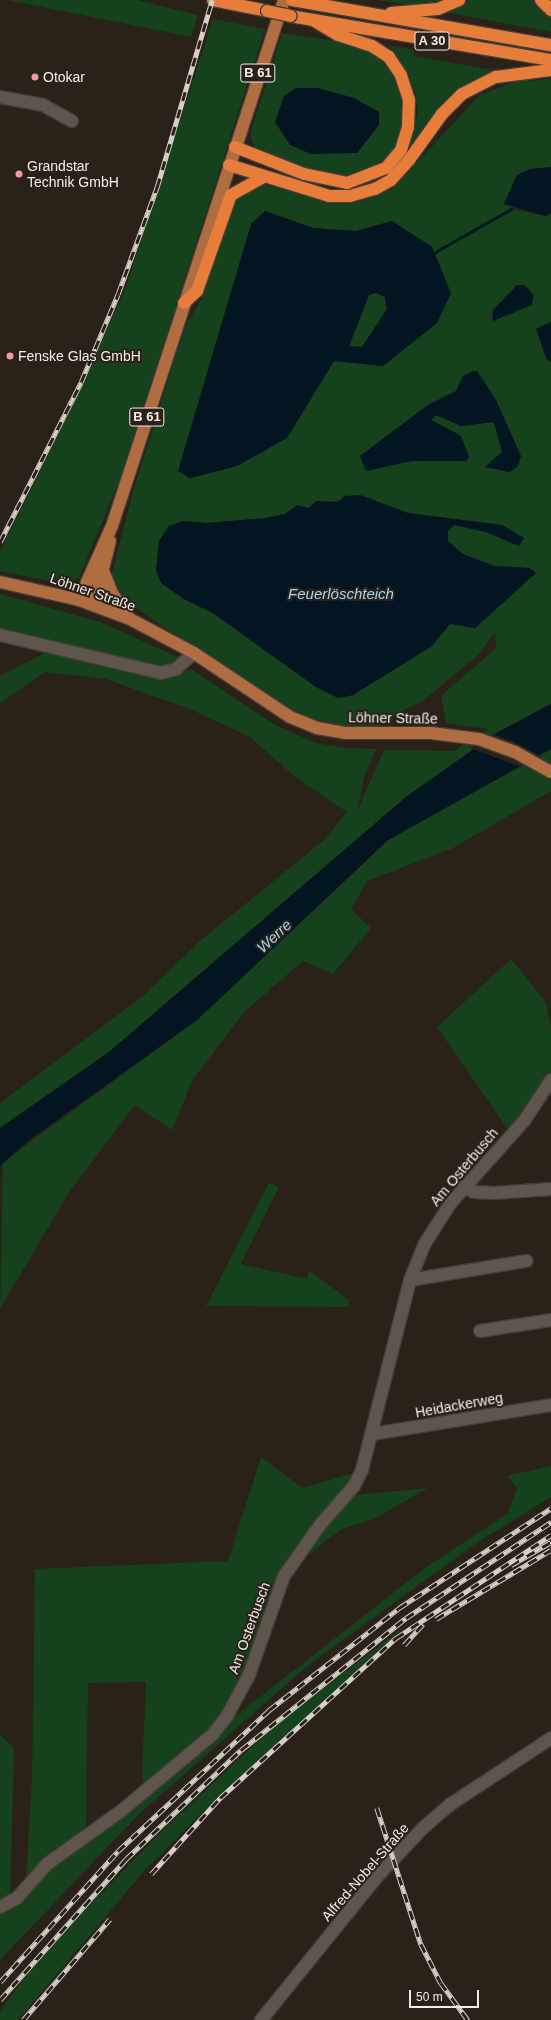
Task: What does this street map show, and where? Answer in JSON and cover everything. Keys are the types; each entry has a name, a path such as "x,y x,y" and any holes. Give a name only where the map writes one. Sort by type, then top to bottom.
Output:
{"highway":[{"name":"A 30","path":"213,0 290,16 551,60"},
{"name":"A 30","path":"293,0 360,13 551,45"},
{"path":"360,13 423,12 460,0"},
{"path":"541,0 551,10"},
{"path":"235,147 304,174 346,183 386,168 401,150 408,127 409,100 401,75 389,58 372,46 338,34 313,20"},
{"path":"229,165 263,177 329,196 350,196 375,189 391,180 409,160 442,114 462,94 496,77 551,70"},
{"path":"184,304 197,291 231,195 263,177"}],"main road":[{"name":"B 61","path":"79,600 112,526 284,0"},
{"name":"B 61","path":"94,605 104,573 112,526"},
{"path":"104,573 112,593 130,619"},
{"name":"Löhner Straße","path":"0,582 79,600 130,619 194,653 264,702 317,728 383,735 453,734 516,752 551,772"}],"street":[{"path":"0,98 43,105 72,121"},
{"path":"0,635 161,673 176,669 194,653"},
{"name":"Am Osterbusch","path":"0,1907 17,1898 46,1864 121,1811 207,1738 227,1716 249,1675 284,1576 320,1525 354,1486 372,1434 410,1280 424,1244 463,1187 524,1121 551,1080"},
{"path":"463,1187 474,1192 494,1193 551,1189"},
{"path":"410,1280 526,1260"},
{"path":"480,1331 551,1320"},
{"name":"Heidackerweg","path":"372,1434 551,1405"},
{"name":"Alfred-Nobel-Straße","path":"261,2020 376,1878 423,1828 457,1800 551,1738"}],"green space":[{"path":"8,0 137,0 198,15 191,37"},
{"path":"377,0 448,0 417,6"},
{"path":"469,0 536,0 551,15 551,32 445,12"},
{"path":"213,19 265,29 122,474 79,578 61,583 0,571 0,551 67,417 126,287"},
{"path":"282,33 350,43 375,54 394,74 406,103 403,132 389,156 371,169 348,175 322,174 269,156 254,147 250,134"},
{"path":"388,45 414,50 414,56 497,71 469,82 442,104 402,161 413,135 418,111 414,90 405,69"},
{"path":"551,79 551,167 530,169 511,209 546,216 551,213 551,322 536,329 546,358 551,362 551,704 498,732 406,797 109,1052 0,1128 0,1103 142,997 201,940 324,840 347,812 294,776 250,737 192,710 106,679 45,672 0,703 0,676 45,653 165,679 191,669 275,725 316,743 344,748 376,749 365,774 356,814 384,750 454,751 488,729 446,723 441,696 496,648 495,632 479,654 424,700 387,719 377,729 339,726 306,717 280,704 175,635 123,599 112,573 134,488 185,327 202,298 232,205 243,191 263,184 332,203 363,201 392,189 480,95 513,82","holes":["265,211 313,228 356,231 392,221 432,247 441,267 383,366 334,361 287,438 237,466 190,478 251,224","517,285 528,288 534,298 527,307 493,321 491,314","463,376 521,456 510,472 486,467 502,452 494,422 461,426 437,415 431,420 456,433 469,457 466,461 412,461 380,466 360,456 428,405 456,391","360,495 408,513 502,525 519,546 486,532 454,525 448,531 448,541 463,554 494,566 528,568 450,624 432,646 353,695 338,698 316,687 213,613 184,599 161,583 183,521 207,523 266,518"]},
{"path":"376,292 385,297 387,309 362,347 349,346 369,295"},
{"path":"0,594 100,622 180,658 169,667 153,667 0,630"},
{"path":"551,749 551,791 453,848 367,881 351,909 371,928 333,974 303,961 244,1012 193,1079 172,1130 135,1105 68,1194 0,1309 3,1162 197,1020 388,840"},
{"path":"511,959 545,1001 551,1027 551,1074 509,1131 437,1027"},
{"path":"269,1183 279,1187 241,1264 307,1279 309,1270 349,1300 348,1307 206,1306"},
{"path":"261,1457 302,1488 357,1472 356,1495 428,1488 374,1519 342,1529 304,1558 290,1577 234,1717 425,1568 508,1513 517,1488 507,1476 551,1466 551,1497 478,1542 306,1667 139,1814 0,1960 0,1734 14,1749 10,1899 26,1880 32,1778 35,1569 228,1561","holes":["146,1682 142,1773 145,1794 86,1838 88,1683"]},
{"path":"410,1622 219,1796 145,1870 18,2020 0,2020 0,2011 46,1950 162,1831 273,1727"}],"water":[{"path":"296,88 318,88 354,98 379,112 379,125 357,153 311,154 290,145 275,122 284,96"},
{"path":"551,167 551,213 546,216 504,204 517,175 530,169"},
{"path":"265,211 313,228 356,231 392,221 432,247 451,293 437,323 383,366 334,361 287,438 237,466 190,478 178,471 251,224","holes":["376,293 385,297 387,309 362,347 349,346 369,295"]},
{"path":"517,285 524,285 533,294 532,305 493,321 493,310"},
{"path":"551,322 551,362 546,358 536,329"},
{"path":"473,371 477,371 495,398 521,456 518,466 510,472 485,467 502,452 494,422 461,426 436,415 431,420 461,436 469,457 466,461 412,461 366,471 360,456 428,405 456,391 463,376"},
{"name":"Feuerlöschteich","path":"360,495 408,513 502,525 524,538 519,546 486,532 454,525 448,531 448,541 463,554 494,566 529,568 536,573 475,628 450,624 432,646 353,695 338,698 316,687 213,613 184,599 161,583 156,571 159,541 169,526 183,521 207,523 266,518 285,514 297,505 309,508 316,501 338,502 345,496"},
{"name":"Werre","path":"551,704 551,749 388,840 197,1020 29,1140 0,1166 0,1128 109,1052 406,797 498,732"}],"pier":[{"path":"492,734 512,741 541,756 521,767 470,748"}],"waterway":[{"path":"435,252 511,209"}],"railway":[{"path":"0,542 81,382 118,294 157,187 212,0"},
{"path":"0,1982 118,1851 269,1710 399,1608 551,1508"},
{"path":"0,2000 126,1859 241,1750 406,1618 551,1522"},
{"path":"151,1874 220,1798 396,1638 551,1535"},
{"path":"511,1565 551,1542"},
{"path":"436,1619 551,1550"},
{"path":"404,1645 423,1624"},
{"path":"377,1808 421,1944 441,1983 468,2020"},
{"path":"23,2020 110,1919"}],"place":[{"name":"Otokar","path":"35,77"},
{"name":"Grandstar Technik GmbH","path":"19,174"},
{"name":"Fenske Glas GmbH","path":"10,356"}]}
